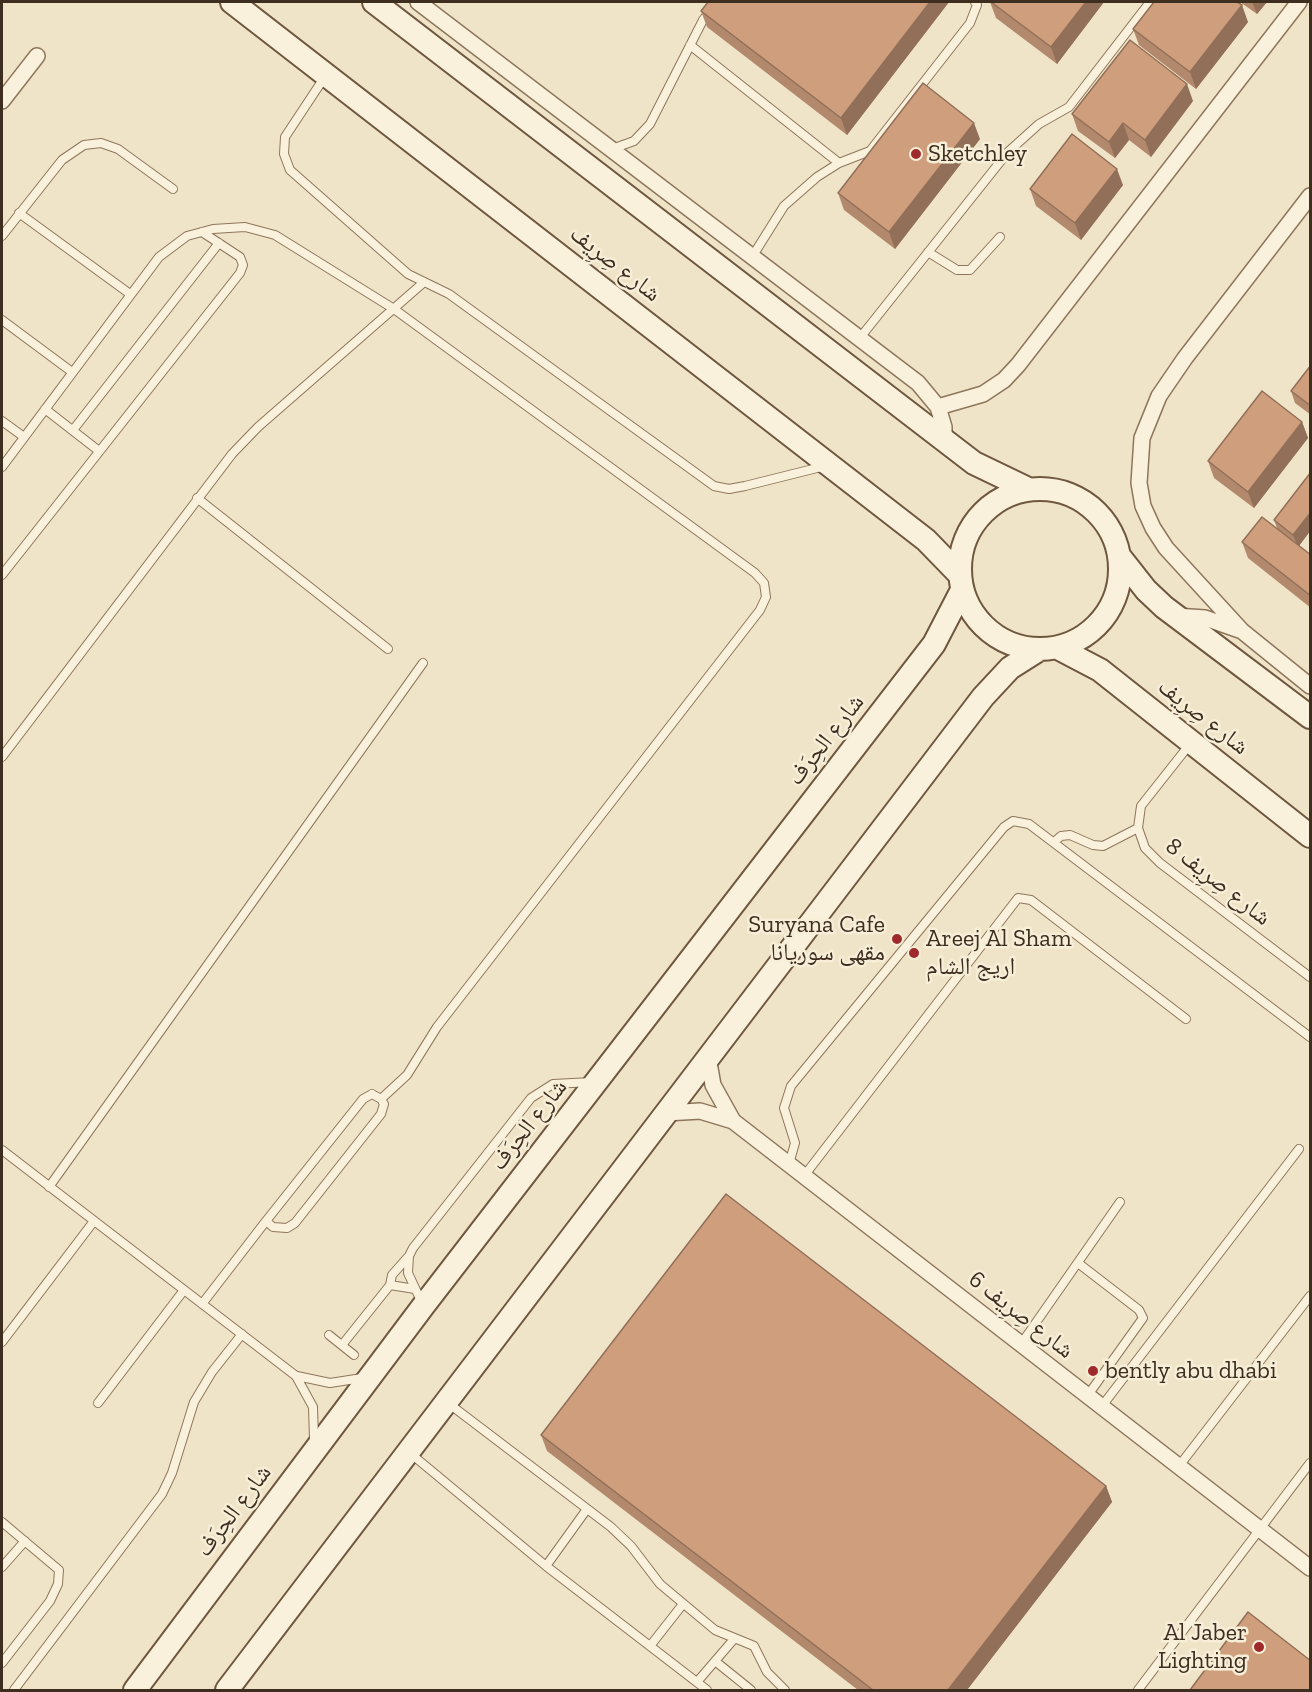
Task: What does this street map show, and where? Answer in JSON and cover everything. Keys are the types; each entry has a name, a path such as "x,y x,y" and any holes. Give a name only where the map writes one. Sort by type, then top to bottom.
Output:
{"main road":[{"name":"شارع صِرِيف","path":"232,2 926,540 961,583"},
{"path":"374,2 974,463 1028,489"},
{"path":"1049,649 1014,645 991,633 973,614 961,583 962,552 970,529 985,510 1005,496 1028,489 1054,490 1079,498 1099,514 1113,536 1120,557 1146,590 1176,616 1311,717"},
{"path":"227,1690 983,697 1010,668 1049,649 1081,638 1099,623 1112,605 1119,584 1120,557"},
{"name":"شارع الحِرَف","path":"135,1690 310,1455 375,1372 419,1297 596,1082 934,644 961,583"},
{"name":"شارع صِرِيف","path":"1049,649 1100,670 1311,836"}],"street":[{"path":"418,2 926,390 938,407 944,428 944,439"},
{"path":"938,407 983,394 1004,380 1018,366 1299,2"},
{"path":"2,101 37,56"},
{"path":"1311,196 1185,358 1159,396 1142,438 1139,483 1143,506 1153,528 1173,555 1242,631 1311,686"},
{"path":"1176,616 1205,618 1242,631"},
{"name":"شارع صِرِيف 6","path":"708,1058 715,1091 733,1121 1311,1568"},
{"name":"شارع صِرِيف 6","path":"666,1113 700,1112 733,1121"}],"lane":[{"path":"611,149 634,141 650,124 690,45 717,2"},
{"path":"752,257 784,206 817,177 839,163 870,151 970,23 977,5 975,2"},
{"path":"860,339 1008,152 1039,124 1069,107 1150,2"},
{"path":"690,45 839,163"},
{"path":"327,74 285,137 284,154 290,170 403,269 423,283 449,294 714,486 729,489 829,465"},
{"path":"2,236 68,153 92,143 118,148 173,189"},
{"path":"19,213 130,294"},
{"path":"2,467 130,294 168,249 187,236 229,226 244,227 275,235 394,309 755,573 764,584 766,597 753,619 436,1027 407,1075 381,1099"},
{"path":"2,575 242,270 240,257 202,232"},
{"path":"928,252 957,270 970,270 1000,237"},
{"path":"73,430 219,243"},
{"path":"2,756 232,454 258,427 423,283"},
{"path":"2,320 72,372"},
{"path":"45,409 99,451"},
{"path":"2,421 24,437"},
{"path":"197,498 388,649"},
{"path":"49,1186 423,663"},
{"name":"شارع صِرِيف 8","path":"1191,743 1147,797 1138,817 1138,828 1145,848 1152,856 1311,977"},
{"path":"789,1164 795,1143 784,1108 791,1086 1004,827 1013,821 1024,821 1311,1037"},
{"path":"1054,843 1061,836 1070,835 1093,845 1103,846 1138,828"},
{"path":"804,1176 1018,898 1031,900 1186,1019"},
{"path":"342,1345 390,1285 392,1275 531,1098 553,1084 596,1082"},
{"path":"202,1304 266,1221 363,1099 372,1094 381,1099 384,1104 381,1114 295,1223 282,1229 266,1221"},
{"path":"1102,1406 1299,1149"},
{"path":"2,1150 296,1376 318,1382 341,1383 375,1372"},
{"path":"1021,1344 1120,1202"},
{"path":"2,1342 94,1221"},
{"path":"409,1256 408,1273 419,1297"},
{"path":"1078,1263 1143,1315 1141,1324 1088,1395"},
{"path":"390,1285 419,1297"},
{"path":"98,1403 184,1290"},
{"path":"1179,1466 1311,1296"},
{"path":"14,1690 162,1494 172,1473 194,1402 212,1372 242,1334"},
{"path":"329,1335 354,1355"},
{"path":"296,1376 313,1407 316,1431 310,1455"},
{"path":"446,1402 621,1536 660,1584 715,1630 754,1646 767,1672 785,1690"},
{"path":"409,1452 546,1566 707,1690"},
{"path":"1138,1690 1311,1463"},
{"path":"546,1566 587,1509"},
{"path":"2,1522 59,1570 58,1584 50,1601 2,1663"},
{"path":"2,1567 25,1541"},
{"path":"650,1646 683,1604"},
{"path":"697,1682 734,1639"},
{"path":"715,1661 751,1690"}],"building":[{"path":"708,2 930,2 841,118 701,11"},
{"path":"991,2 1086,2 1051,47"},
{"path":"1154,2 1237,2 1242,5 1190,72 1133,29"},
{"path":"1130,40 1187,84 1145,140 1123,123 1109,142 1072,114"},
{"path":"923,83 974,123 889,232 838,193"},
{"path":"1072,134 1117,169 1075,223 1030,189"},
{"path":"1311,365 1311,406 1291,391"},
{"path":"1262,391 1302,422 1248,492 1208,461"},
{"path":"1311,472 1311,512 1293,535 1274,520"},
{"path":"1262,517 1311,555 1311,596 1242,542"},
{"path":"726,1194 1106,1486 948,1690 873,1690 541,1435"},
{"name":"Al Jaber Lighting","path":"1248,1612 1311,1661 1311,1690 1190,1690"}],"place":[{"name":"Sketchley","path":"916,154"},
{"name":"Suryana Cafe مقهى سوريانا","path":"897,939"},
{"name":"Areej Al Sham اريج الشام","path":"914,953"},
{"name":"bently abu dhabi","path":"1093,1371"},
{"name":"Al Jaber Lighting","path":"1259,1647"}]}
